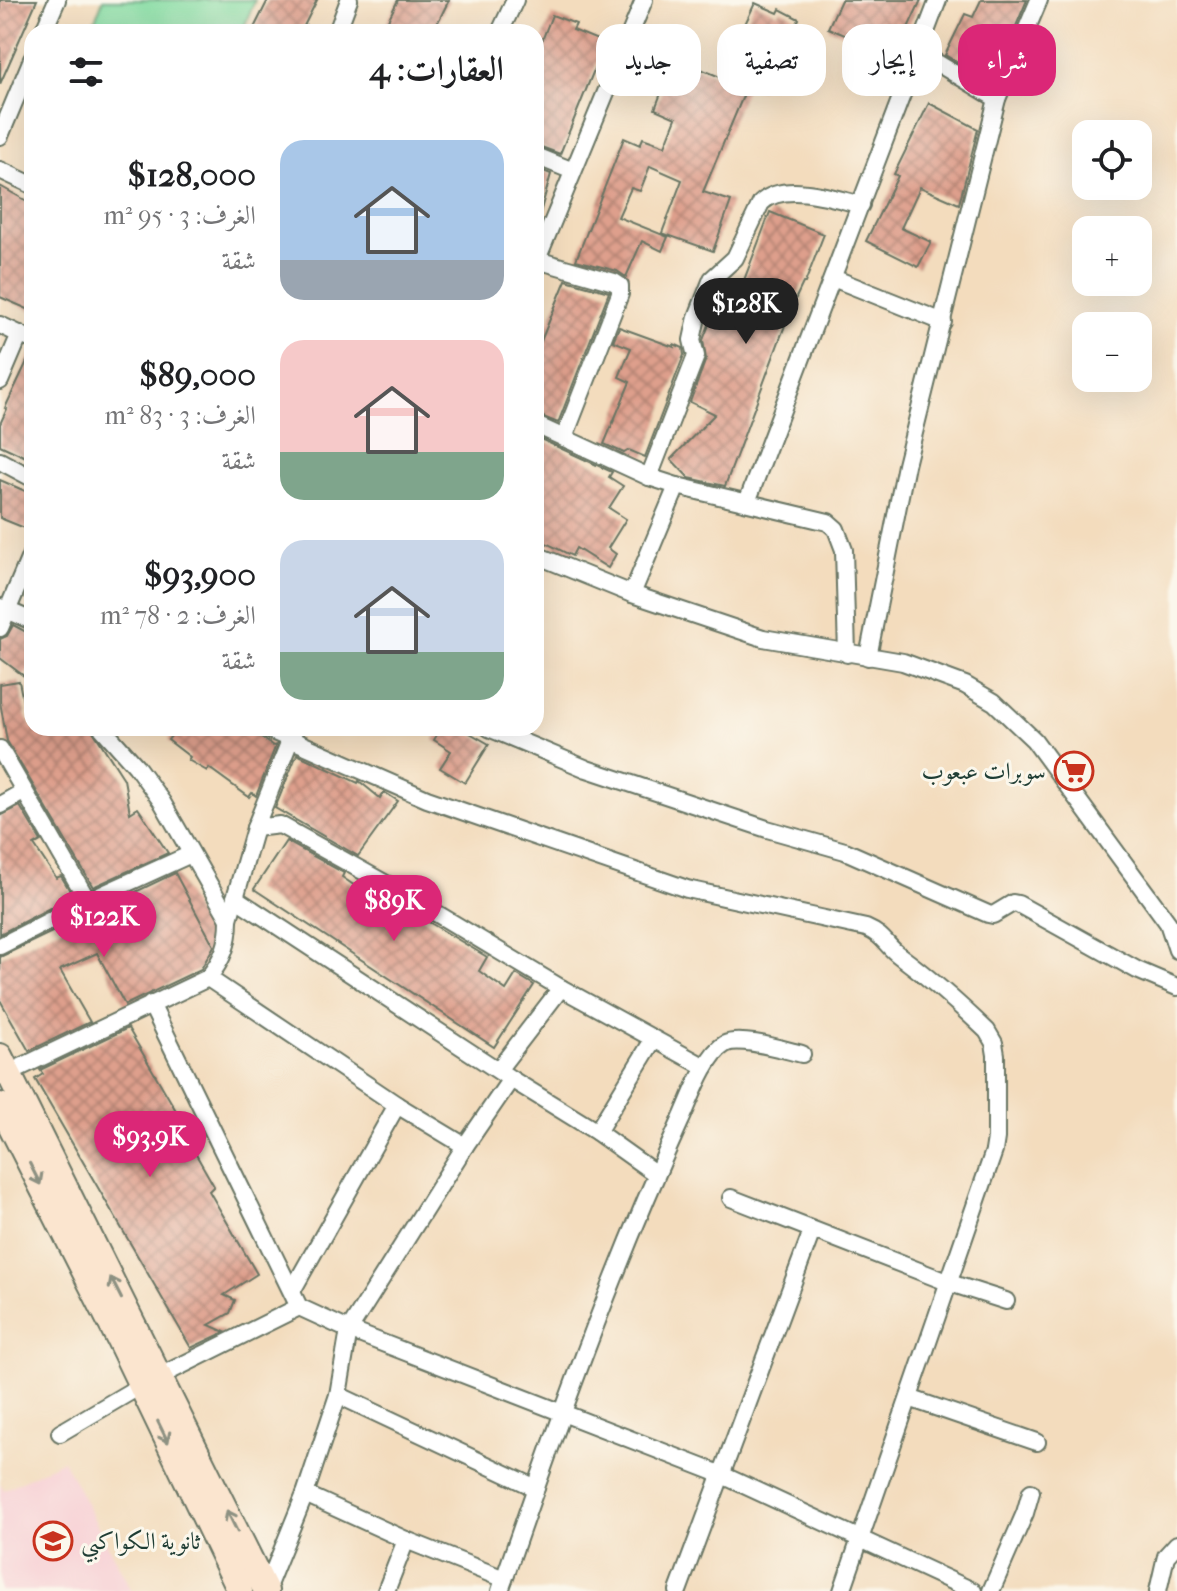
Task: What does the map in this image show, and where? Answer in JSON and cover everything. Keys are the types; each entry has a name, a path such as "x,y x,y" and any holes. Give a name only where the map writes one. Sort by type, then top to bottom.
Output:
{"main road":[{"path":"3,1069 150,1381 240,1591"},
{"path":"0,1105 266,1590"}],"street":[{"path":"46,24 57,0"},
{"path":"340,24 349,0"},
{"path":"504,24 515,0"},
{"path":"544,244 644,0"},
{"path":"929,24 938,0"},
{"path":"868,657 906,465 997,99 1039,0"},
{"path":"942,66 997,99"},
{"path":"0,136 24,78"},
{"path":"747,502 902,96"},
{"path":"544,159 573,171"},
{"path":"0,170 24,181"},
{"path":"649,477 696,356 692,340 697,317 712,279 735,258 761,203 768,197 814,193 861,205"},
{"path":"544,263 620,286 620,294 564,438"},
{"path":"833,278 943,322"},
{"path":"0,325 24,336"},
{"path":"0,381 24,340"},
{"path":"544,429 649,477 828,522 836,529 844,550 847,654"},
{"path":"0,461 24,474"},
{"path":"632,594 677,486"},
{"path":"544,558 632,594 763,638 903,662 965,685 994,702 1013,718 1049,760 1168,923 1177,950"},
{"path":"0,628 4,608 24,568"},
{"path":"4,608 24,617"},
{"path":"109,736 162,802 229,919"},
{"path":"3,1069 208,978 223,958 229,919 255,828 291,736"},
{"path":"296,736 427,799 673,885 866,928 883,936 890,948 918,967 987,1031 994,1043 996,1138 950,1283 842,1591"},
{"path":"508,736 587,769 767,829 845,851 988,914 993,915 1013,903 1018,904 1137,970 1177,987"},
{"path":"0,749 88,901"},
{"path":"0,805 23,792"},
{"path":"255,828 280,825 406,895 561,988 705,1067"},
{"path":"0,946 191,854"},
{"path":"235,898 597,1132 656,1174"},
{"path":"208,978 397,1105 465,1146"},
{"path":"266,1590 305,1494 338,1395 349,1330 465,1146 504,1074 561,988"},
{"path":"151,1004 299,1307 349,1330 720,1474 973,1591"},
{"path":"597,1132 653,1040"},
{"path":"305,1494 502,1585 564,1412 656,1174 705,1067 723,1045 739,1041 802,1054"},
{"path":"292,1291 397,1105"},
{"path":"731,1198 950,1283 1006,1301"},
{"path":"678,1591 812,1231"},
{"path":"60,1433 150,1381 299,1307"},
{"path":"338,1395 536,1488"},
{"path":"909,1398 1037,1442"},
{"path":"991,1591 1031,1492"},
{"path":"386,1591 406,1540"},
{"path":"1158,1591 1166,1556 1177,1544"}],"shaded area":[{"name":"ثانوية الكواكبي","path":"63,1460 132,1591 0,1591 0,1483 4,1490"}],"green space":[{"path":"103,0 255,0 245,24 93,24"}],"building":[{"path":"0,0 37,0 24,24 0,84"},
{"path":"268,0 317,0 305,24 256,24"},
{"path":"398,0 449,0 437,24 386,24"},
{"path":"841,0 921,0 910,24 842,24 842,34 828,28"},
{"path":"981,0 1027,0 1017,24 960,24 965,14 973,17"},
{"path":"755,3 778,13 780,9 799,19 797,24 745,24"},
{"path":"552,15 576,24 573,30 596,39 596,65 560,154 544,148 544,36"},
{"path":"958,28 958,63 945,55"},
{"path":"701,69 717,76 717,96 743,96 703,192 731,201 713,251 662,233 682,180 650,166 640,191 631,188 618,217 668,237 662,251 642,241 626,277 617,271 576,260 624,138 640,145 643,138 665,146 676,118 655,109 660,96 701,96"},
{"path":"929,103 978,129 959,204 920,187 901,228 931,242 918,267 866,241"},
{"path":"544,171 551,174 544,199"},
{"path":"0,186 24,200 24,308 0,297"},
{"path":"770,212 824,234 805,283 793,304 725,486 689,478 671,459 715,414 690,402 706,359 703,340 726,282 741,288"},
{"path":"566,280 609,292 558,423 544,417 544,334"},
{"path":"619,327 683,348 684,355 645,457 629,450 624,453 604,444 630,382 619,377 631,348 613,341"},
{"path":"24,368 24,456 0,445 0,424"},
{"path":"544,441 612,472 609,477 623,486 609,508 626,519 608,548 616,554 608,568 576,548 572,556 544,542"},
{"path":"0,480 24,490 24,528 0,518"},
{"path":"13,625 24,631 24,676 0,658 0,639 7,636"},
{"path":"19,681 24,707 24,736 96,736 124,779 130,813 138,808 168,853 93,887 7,741 0,684"},
{"path":"171,736 260,736 276,745 256,796 252,793 249,797 209,768 207,771 188,760 190,757 168,740"},
{"path":"436,736 475,736 489,744 465,783 440,768 451,751 434,740"},
{"path":"297,754 359,781 380,798 384,792 398,801 358,856 275,808"},
{"path":"20,806 41,841 34,845 56,878 61,876 73,896 0,934 0,816"},
{"path":"286,841 344,873 342,877 387,908 392,900 487,957 479,971 506,990 516,974 534,985 494,1047 254,889"},
{"path":"175,873 214,946 201,969 125,1005 97,953 60,970 90,1022 29,1051 0,1000 0,957"},
{"path":"128,1028 178,1114 174,1116 214,1186 209,1191 257,1274 224,1295 235,1300 230,1313 209,1325 225,1332 191,1348 35,1079 43,1074 40,1070"}],"place":[{"name":"سوبرات عبعوب","path":"1074,771"},
{"name":"ثانوية الكواكبي","path":"53,1541"}]}
